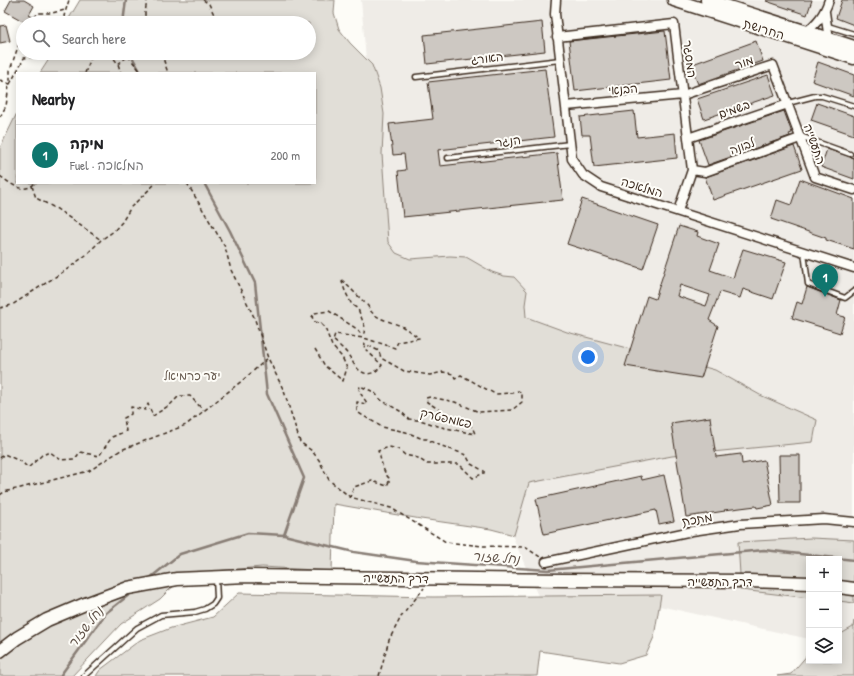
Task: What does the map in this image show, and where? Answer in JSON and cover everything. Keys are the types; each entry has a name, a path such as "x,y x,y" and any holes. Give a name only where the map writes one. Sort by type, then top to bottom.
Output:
{"street":[{"name":"המלאכה","path":"551,0 555,14"},
{"name":"המלאכה","path":"556,0 555,14 557,36 572,159 577,168 591,181 601,187 854,268"},
{"name":"החרושת","path":"674,0 854,58"},
{"name":"החרושת","path":"707,0 854,47"},
{"path":"806,32 815,25 825,12 829,0"},
{"path":"825,12 829,40"},
{"name":"המסגר","path":"557,36 674,24 692,170 678,211"},
{"name":"מור","path":"683,95 773,65 788,104"},
{"name":"הבנאי","path":"566,106 683,95"},
{"name":"התעשייה","path":"788,104 815,178 854,190"},
{"name":"בשמים","path":"688,138 788,104"},
{"name":"לבונה","path":"692,170 705,172 800,137"},
{"name":"מתכת","path":"546,562 692,531 740,524 824,519 854,522"},
{"name":"דרך התעשייה","path":"0,651 16,638 47,620 85,604 128,588 177,579 215,576 749,581 806,583"},
{"path":"842,587 854,589"}],"lane":[{"path":"827,26 854,34"},
{"name":"האורג","path":"416,77 560,60"},
{"path":"788,104 815,96 822,96 854,106"},
{"path":"800,137 850,154"},
{"name":"הנגר","path":"448,158 570,144"},
{"path":"804,252 808,284 845,298 854,291"},
{"path":"84,676 137,628 161,615 195,612 205,609 213,604 217,598 215,576"}],"path":[{"path":"64,16 69,0"},
{"path":"145,16 147,0"},
{"path":"203,0 209,4 215,16"},
{"path":"36,16 38,13 52,13 65,10"},
{"path":"0,117 6,106 10,84 10,70 16,52"},
{"path":"16,72 23,60"},
{"path":"85,72 90,60"},
{"path":"115,60 121,72"},
{"path":"118,64 123,60"},
{"path":"131,60 141,72"},
{"path":"164,60 168,72"},
{"path":"10,84 16,73"},
{"path":"0,80 10,84"},
{"path":"0,176 22,189 30,188 32,186 36,198 57,209 101,240"},
{"path":"0,308 12,305 69,268 86,255 101,240 114,231 122,222 131,207 155,184"},
{"path":"188,184 225,247 231,270 254,317 268,358 284,391 300,442 312,451 319,460 329,480 350,497 391,508 446,542 483,546 525,547 546,562"},
{"name":"פאמפטרק","path":"315,348 324,366 343,381 347,368 342,357 332,346 325,328 321,324 315,322 312,317 314,313 329,311 360,333 364,333 365,327 358,309 352,305 345,292 341,279 368,306 370,310 382,320 402,326 419,338 398,342 394,348 364,338 335,334 333,340 349,355 357,369 361,372 368,374 377,372 382,365 364,348 366,344 379,351 381,358 404,371 430,375 443,372 453,374 455,378 461,375 495,394 513,393 518,391 522,393 522,402 512,410 479,412 455,402 430,397 426,398 427,402 442,412 464,420 472,427 475,434 441,427 423,421 408,419 400,411 381,400 374,392 360,386 359,391 367,403 357,402 357,412 382,427 406,432 427,439 466,455 471,464 484,471 484,474 474,478 459,464 427,464 418,458 405,455 398,449 389,448 378,451 383,464 384,472 390,479 387,486 372,481 354,487 350,497"},
{"path":"0,495 4,492 89,471 121,450 186,424 243,380 268,358"},
{"path":"0,458 4,454 22,462 28,468 42,455 50,452 61,460 75,459 80,452 99,456 112,436 126,431 124,418 130,414 131,407 145,410 148,404 153,416 171,404 179,396 190,396 204,410"},
{"path":"379,676 389,640 401,617 431,578"}],"shaded area":[{"path":"361,0 854,0 854,649 842,647 842,556 806,556 806,638 628,599 538,596 380,225"}],"green space":[{"name":"יער כרמיאל","path":"80,0 335,0 334,13 339,29 350,43 372,65 380,88 384,114 382,154 388,242 396,253 410,259 450,256 466,257 492,272 504,276 514,277 527,291 525,305 526,317 567,332 715,370 760,395 817,420 813,442 672,456 529,483 514,535 491,529 334,504 332,571 262,567 191,573 160,599 121,624 72,676 0,676 0,148 16,115 16,184 316,184 316,72 41,72 48,60 316,60 316,16 70,16"},
{"path":"811,538 854,540 854,603 842,601 842,556 806,556 806,598 741,590 738,542"},
{"path":"239,593 433,597 661,595 654,637 646,655 619,663 540,651 537,676 96,676 100,670 140,640 171,628 213,617"},
{"path":"854,621 854,676 777,676 791,674 806,656 806,664 842,664 842,633 853,627"}],"building":[{"path":"11,0 24,0 34,6 29,15 31,16 16,16 16,17 5,11"},
{"path":"812,0 807,15 766,1"},
{"path":"842,0 854,0 854,25 836,18"},
{"path":"542,22 545,51 427,64 424,35"},
{"path":"6,25 10,41 0,43 0,26"},
{"path":"665,31 671,80 575,91 569,41"},
{"path":"756,41 763,61 698,84 690,65"},
{"path":"818,62 854,75 854,96 812,81"},
{"path":"545,69 554,137 438,150 440,166 557,153 563,200 403,217 398,171 406,170 404,154 393,155 389,124 433,119 428,82"},
{"path":"768,75 775,95 704,119 697,99"},
{"path":"817,103 854,116 854,135 811,120"},
{"path":"634,111 637,137 675,133 677,158 594,167 590,135 582,135 580,117"},
{"path":"784,111 792,133 789,134 790,136 708,165 699,140"},
{"path":"794,146 802,169 713,200 705,177"},
{"path":"827,149 854,158 854,179 821,167"},
{"path":"800,179 854,199 854,249 771,219 777,200 791,205"},
{"path":"582,199 658,225 643,269 567,244"},
{"path":"679,226 698,232 697,236 719,244 710,270 733,278 743,249 786,262 773,299 743,289 740,298 720,292 709,320 718,326 701,378 625,366 647,296 655,299","holes":["680,285 710,295 706,306 677,296"]},
{"path":"807,287 841,300 837,315 845,317 840,333 792,318 797,302 802,304"},
{"path":"710,417 716,457 741,454 742,464 764,460 773,505 757,508 756,506 724,510 725,511 686,517 671,423"},
{"path":"779,455 800,455 800,503 780,503"},
{"path":"664,475 674,521 659,524 656,510 544,534 536,499 641,476 642,480"}],"waterway":[{"path":"124,16 126,0"},
{"path":"134,60 140,72"},
{"path":"205,184 230,231 255,283 267,394 304,478 284,535"},
{"name":"נחל שזור","path":"150,578 180,554 248,533 284,535 354,552 416,561 548,570 764,550 854,560"},
{"name":"נחל שזור","path":"60,676 106,613 130,594"}],"place":[{"name":"מיקה","path":"825,297"}]}
